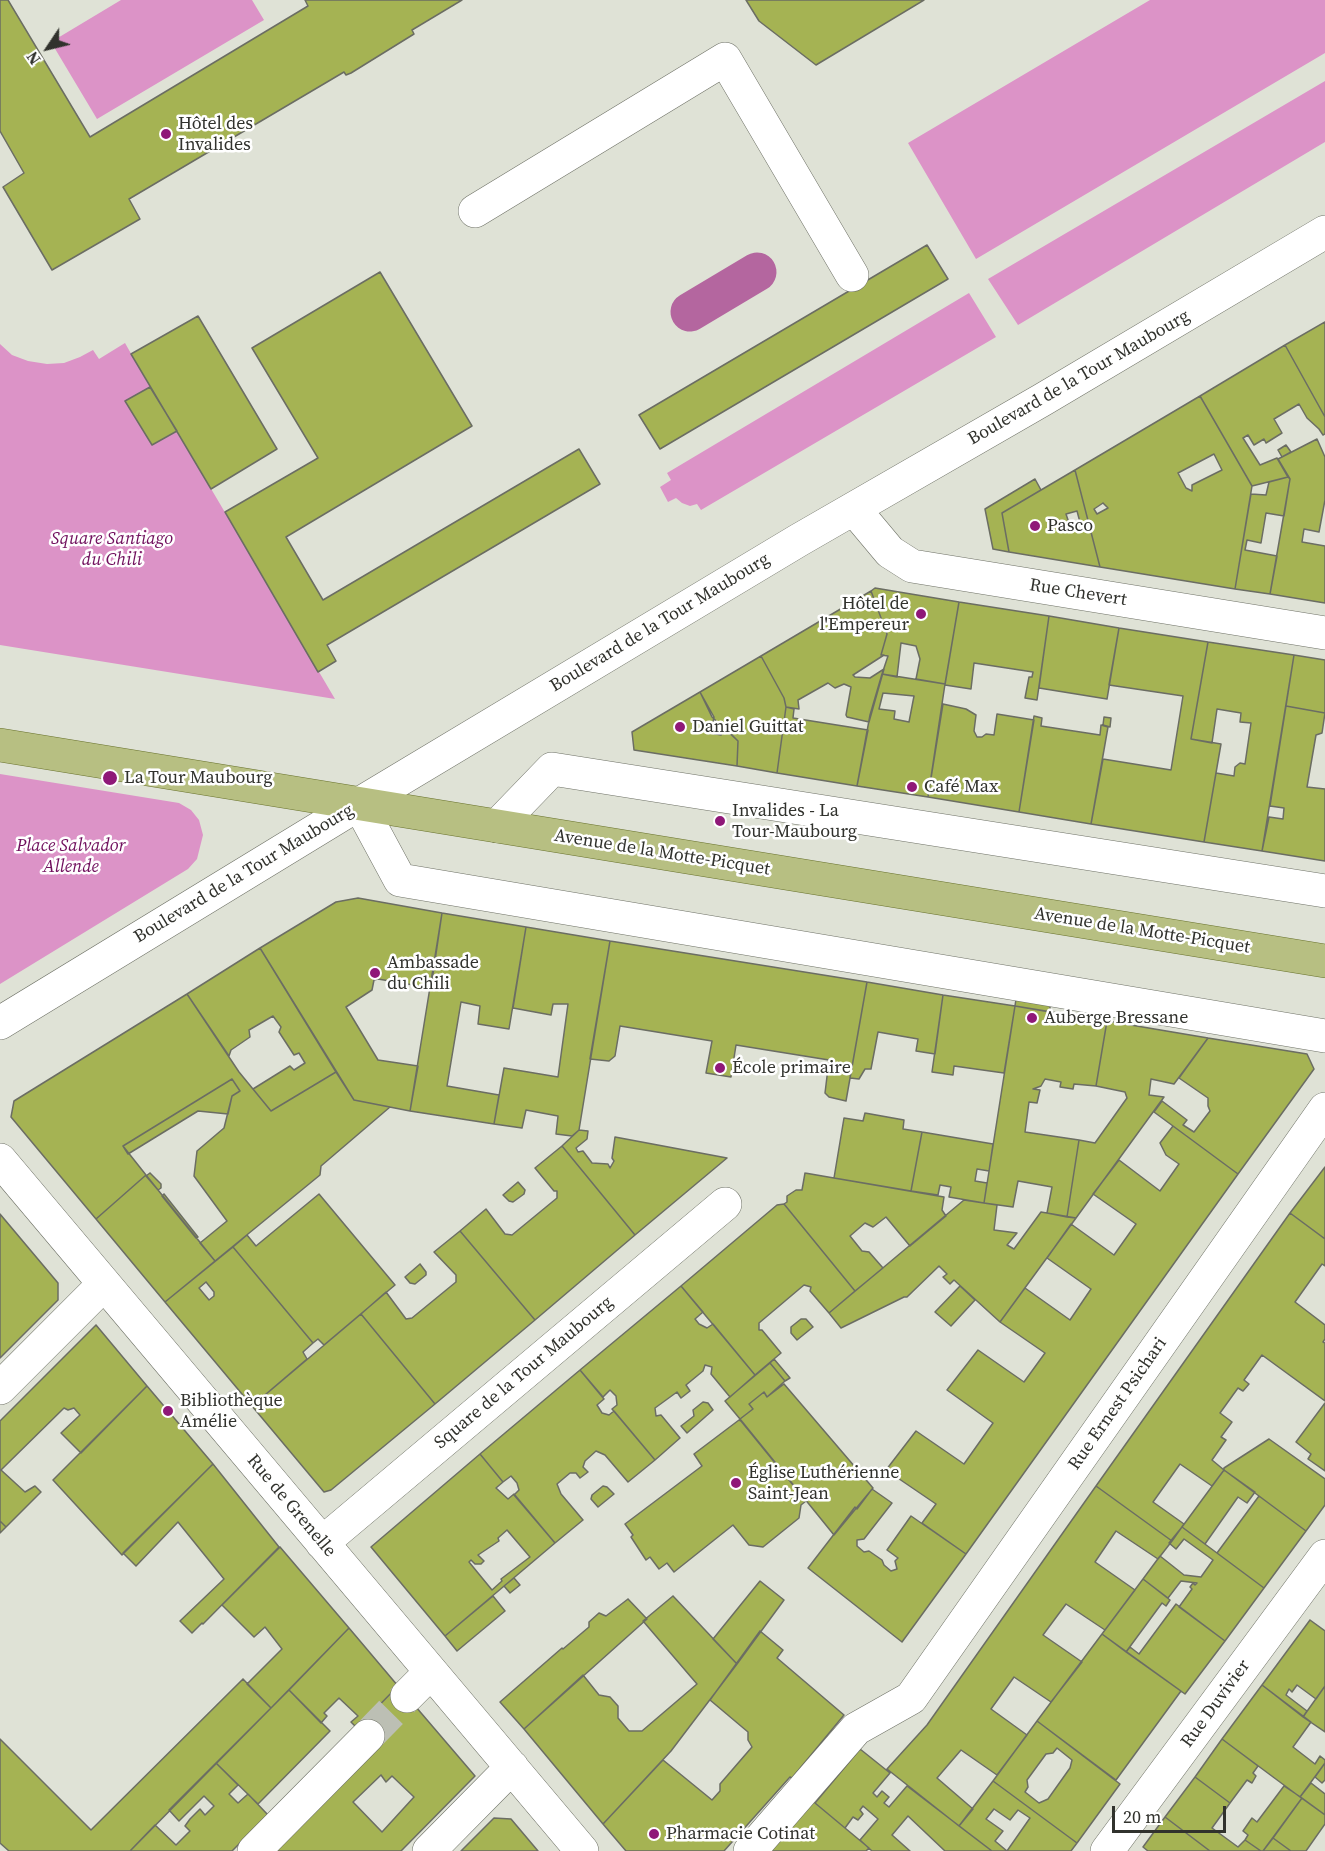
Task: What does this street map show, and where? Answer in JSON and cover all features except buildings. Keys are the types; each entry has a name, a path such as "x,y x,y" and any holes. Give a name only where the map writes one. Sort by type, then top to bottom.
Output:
{"main road":[{"name":"Avenue de la Motte-Picquet","path":"0,745 1325,961"}],"street":[{"path":"475,211 725,59 852,276"},
{"name":"Boulevard de la Tour Maubourg","path":"0,1023 799,540 1032,406 1325,232"},
{"name":"Rue Chevert","path":"854,509 890,552 912,566 1325,633"},
{"path":"497,826 552,769 1325,891"},
{"path":"359,804 400,880 1325,1036"},
{"name":"Rue Ernest Psichari","path":"750,1851 856,1729 911,1698 1325,1109"},
{"name":"Rue de Grenelle","path":"0,1160 582,1851"},
{"name":"Square de la Tour Maubourg","path":"322,1543 725,1204"},
{"path":"0,1388 104,1284"},
{"name":"Rue Duvivier","path":"1107,1851 1320,1574"},
{"path":"407,1696 431,1672"},
{"path":"254,1851 368,1736"},
{"path":"429,1851 512,1767"}],"green space":[{"path":"121,0 252,0 264,20 97,119 51,42"},
{"path":"1150,0 1325,0 1325,53 976,259 908,143"},
{"path":"1325,81 1325,142 1018,325 988,279"},
{"path":"969,293 996,337 701,510 697,504 690,506 676,498 668,502 660,487 671,480 667,473"},
{"name":"Square Santiago du Chili","path":"125,343 150,387 125,401 152,445 177,431 335,699 0,645 0,344 12,355 28,361 47,364 64,363 93,350 99,359"},
{"name":"Place Salvador Allende","path":"0,774 179,803 191,810 199,820 203,835 197,859 188,869 0,984"}],"waterway":[{"path":"690,312 757,272"}],"tunnel":[{"path":"368,1736 407,1696"}],"place":[{"name":"Hôtel des Invalides","path":"166,134"},
{"name":"Pasco","path":"1035,526"},
{"name":"Hôtel de l'Empereur","path":"921,614"},
{"name":"Daniel Guittat","path":"680,727"},
{"name":"La Tour Maubourg","path":"110,778"},
{"name":"Café Max","path":"912,787"},
{"name":"Invalides - La Tour-Maubourg","path":"720,821"},
{"name":"Ambassade du Chili","path":"375,973"},
{"name":"Auberge Bressane","path":"1032,1018"},
{"name":"École primaire","path":"720,1068"},
{"name":"Bibliothèque Amélie","path":"168,1411"},
{"name":"Église Luthérienne Saint-Jean","path":"736,1483"},
{"name":"Pharmacie Cotinat","path":"654,1834"}]}
